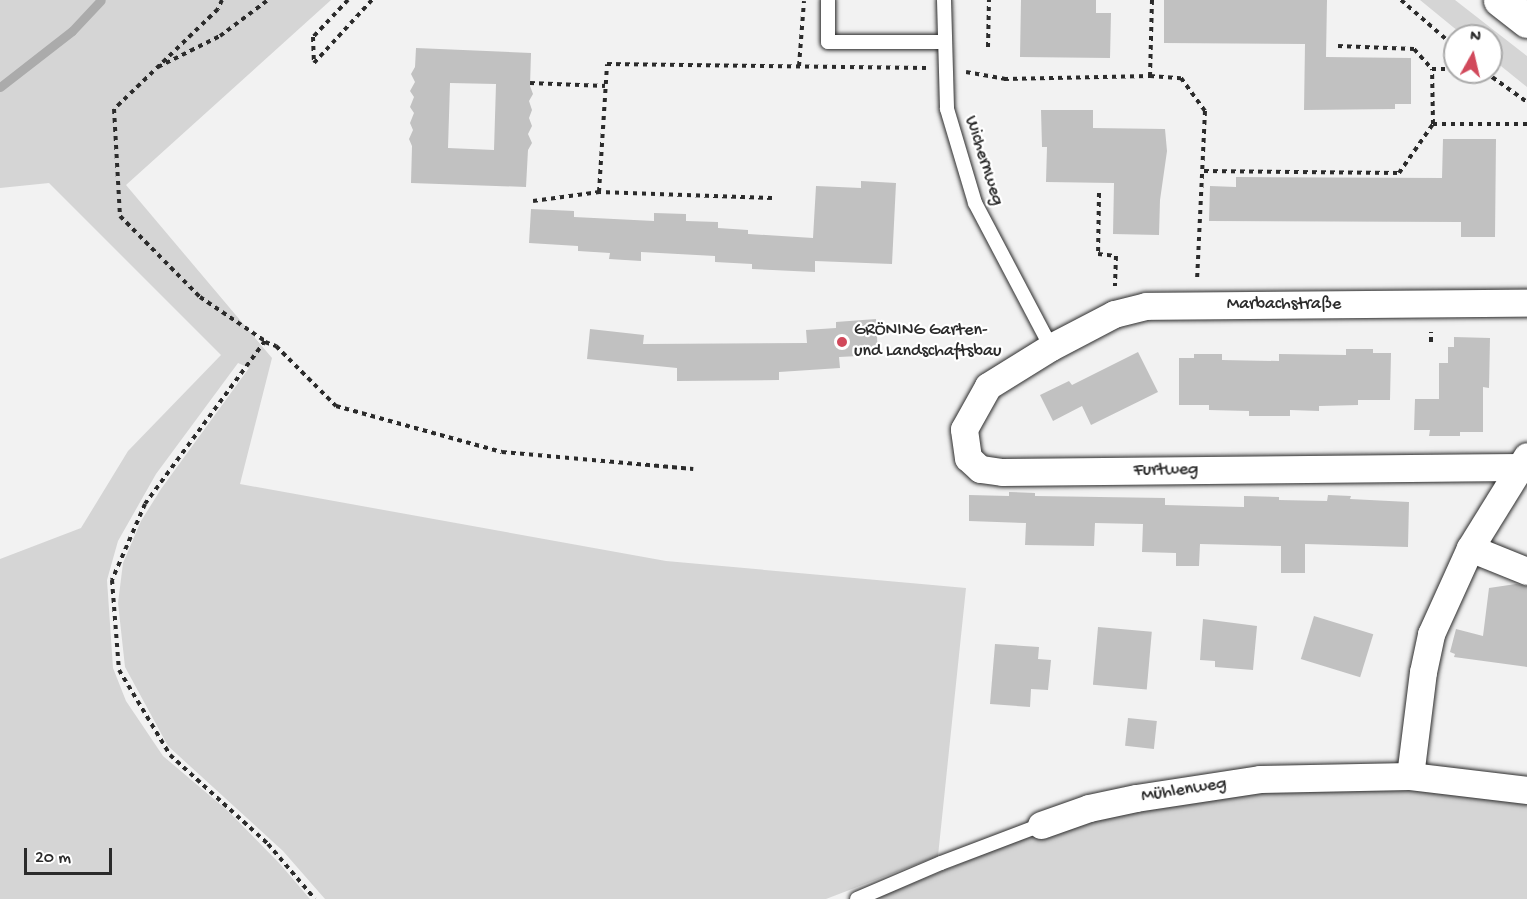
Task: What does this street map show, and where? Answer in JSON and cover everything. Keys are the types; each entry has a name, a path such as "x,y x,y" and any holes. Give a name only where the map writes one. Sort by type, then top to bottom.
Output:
{"main road":[{"path":"1500,0 1527,21"}],"street":[{"name":"Marbachstraße","path":"1051,347 1114,314 1146,306 1527,303"},
{"name":"Furtweg","path":"1051,347 988,386 964,429 968,458 980,469 1013,472 1524,461"},
{"path":"1410,776 1423,672 1431,634 1470,548 1524,461"},
{"path":"1470,548 1527,571"},
{"name":"Mühlenweg","path":"1041,825 1089,808 1136,798 1260,779 1410,776 1527,790"}],"lane":[{"path":"828,0 828,42 944,42"},
{"name":"Wichernweg","path":"944,0 947,109 975,203 1051,347"},
{"name":"Mühlenweg","path":"857,899 941,863 1041,825"}],"path":[{"path":"222,0 218,9 114,109 120,216 200,297 276,346 336,406 502,452 693,469"},
{"path":"155,68 220,36 268,0"},
{"path":"348,0 313,37 314,63 372,0"},
{"path":"799,66 804,0"},
{"path":"988,47 989,0"},
{"path":"1150,76 1152,0"},
{"path":"1401,0 1443,37"},
{"path":"1204,171 1399,172 1432,124 1432,69 1414,49 1338,46"},
{"path":"599,192 607,64 945,68 1004,79 1150,76 1181,78 1205,111 1196,306"},
{"path":"1432,69 1443,69"},
{"path":"530,83 605,86"},
{"path":"1502,84 1527,102"},
{"path":"1432,124 1527,124"},
{"path":"533,201 599,192 772,198"},
{"path":"1099,194 1098,254 1116,255 1114,314"},
{"path":"265,341 145,504 140,515 112,580 119,670 170,755 268,844 315,899"}],"shaded area":[{"path":"0,0 331,0 126,185 272,358 240,484 666,561 966,588 938,856 826,899 325,899 283,851 168,746 125,667 118,603 123,563 141,521 161,489 249,368 238,363 156,474 118,541 107,580 113,668 126,701 163,756 228,811 280,864 310,899 0,899 0,559 81,528 128,451 221,355 49,183 0,188"},
{"path":"1420,0 1455,0 1486,24 1449,24"},
{"path":"1503,37 1527,56 1527,87 1503,68"},
{"path":"1410,787 1527,801 1527,899 874,899 1043,830 1221,793"}],"building":[{"path":"1021,0 1096,0 1096,13 1111,13 1110,58 1020,57"},
{"path":"1164,0 1327,0 1326,57 1411,58 1411,104 1395,104 1395,109 1304,110 1305,44 1164,43"},
{"path":"416,48 531,53 530,86 533,94 529,101 532,110 529,118 532,126 528,134 532,143 528,150 526,187 411,183 412,146 409,139 413,130 410,123 414,113 410,107 414,97 410,91 415,82 411,74 415,67","holes":["450,83 496,84 494,150 448,148"]},
{"path":"1041,110 1093,110 1093,128 1165,129 1167,151 1160,200 1159,235 1113,234 1114,183 1046,182 1047,147 1042,147"},
{"path":"1443,139 1496,139 1495,237 1461,237 1461,222 1209,221 1210,186 1236,187 1236,177 1442,178"},
{"path":"861,181 896,183 892,264 815,261 815,272 752,269 752,264 715,262 715,256 641,252 641,261 609,259 610,253 578,251 578,246 529,243 531,209 574,211 574,217 654,221 654,213 686,214 686,221 718,222 718,228 748,230 748,234 813,238 816,186 861,188"},
{"path":"876,319 878,355 839,357 840,368 779,372 779,380 677,381 677,368 587,359 590,329 644,335 643,344 807,343 806,330 836,328 836,322"},
{"path":"1454,337 1490,338 1489,388 1483,387 1483,432 1460,432 1460,436 1429,436 1430,430 1414,430 1415,399 1439,399 1439,363 1448,363 1448,347 1454,347"},
{"path":"1346,349 1373,349 1373,353 1391,353 1390,400 1358,400 1358,405 1319,406 1319,411 1290,410 1290,416 1249,416 1249,411 1209,410 1209,405 1179,405 1179,358 1194,358 1194,354 1222,354 1222,360 1279,361 1279,354 1346,355"},
{"path":"1138,352 1158,392 1091,425 1082,406 1053,421 1040,395 1069,381 1072,385"},
{"path":"1009,492 1035,493 1035,496 1165,498 1165,505 1244,507 1244,496 1279,497 1279,500 1327,501 1328,495 1351,496 1350,499 1409,502 1408,547 1305,544 1305,573 1281,573 1281,546 1200,544 1199,566 1176,566 1176,553 1142,552 1143,524 1095,523 1094,546 1025,545 1026,523 969,521 969,495 1009,496"},
{"path":"1516,584 1527,586 1527,667 1454,657 1455,654 1450,652 1456,629 1483,636 1489,588"},
{"path":"1314,616 1373,634 1360,677 1301,659"},
{"path":"1203,619 1257,626 1253,670 1215,667 1215,661 1200,660"},
{"path":"1098,627 1152,632 1147,689 1093,685"},
{"path":"995,644 1039,647 1038,659 1051,660 1048,690 1031,689 1030,707 990,704"},
{"path":"1128,718 1157,721 1154,749 1125,746"}],"waterway":[{"path":"0,87 72,31 101,0"}],"place":[{"name":"GRÖNING Garten- und Landschaftsbau","path":"842,342"}]}
